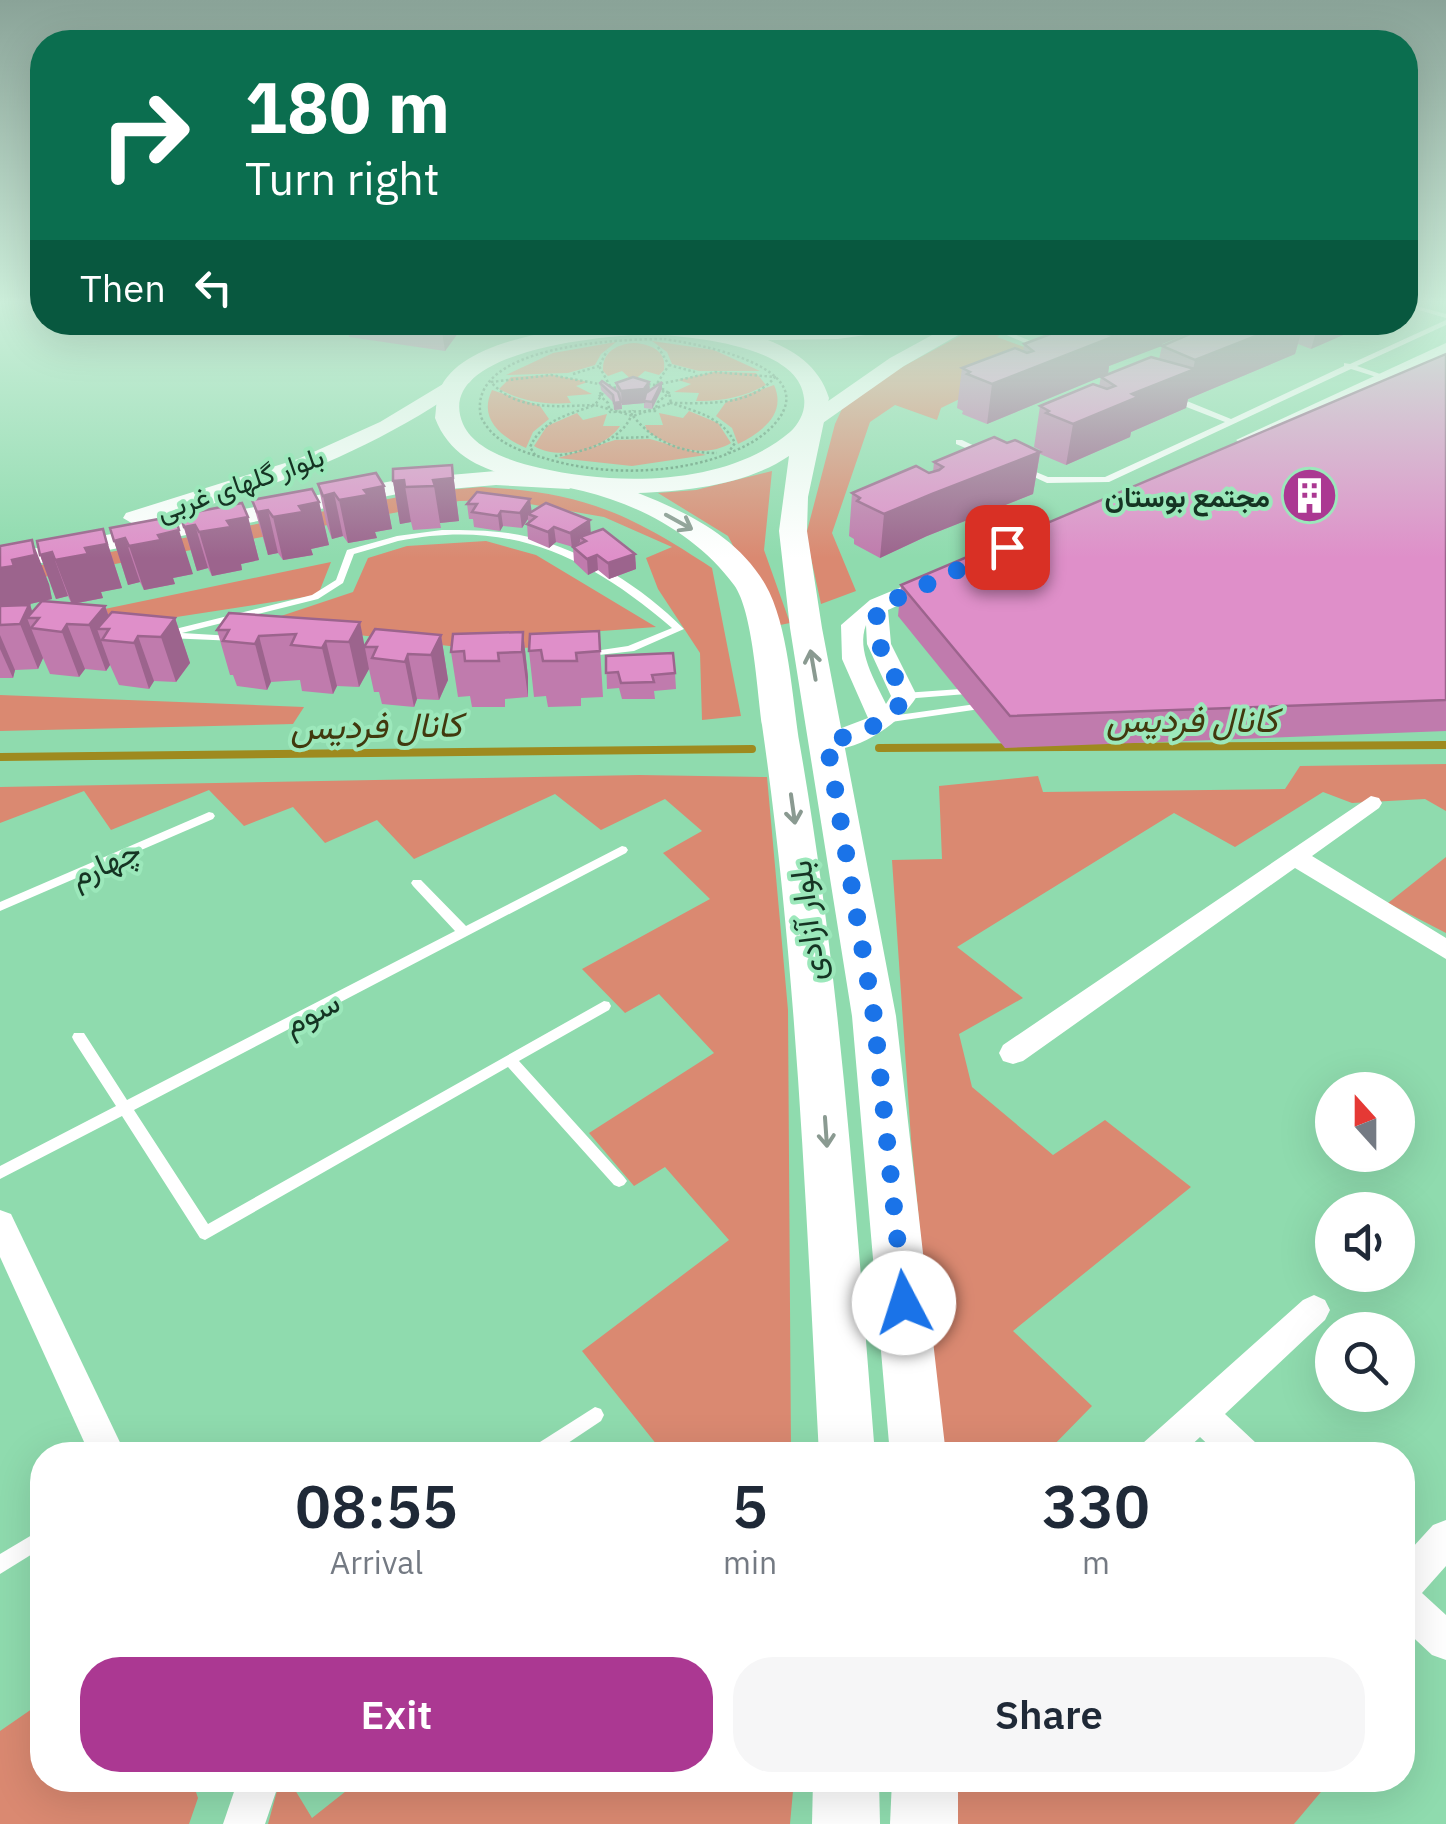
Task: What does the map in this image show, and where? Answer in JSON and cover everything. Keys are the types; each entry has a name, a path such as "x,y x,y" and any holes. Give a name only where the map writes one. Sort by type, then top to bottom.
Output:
{"main road":[{"name":"بلوار گلهای غربی","path":"0,546 137,517 273,476 390,425 456,388"},
{"path":"460,388 452,394 448,410 452,427 464,443 514,470 579,483 653,484 714,475 764,458 860,388"},
{"path":"809,424 816,396 812,388"},
{"name":"بلوار آزادی","path":"809,424 794,496 793,531 874,1016 917,1442"},
{"name":"بلوار گلهای غربی","path":"0,563 403,486 496,478 579,483"},
{"name":"بلوار آزادی","path":"579,483 681,520 711,542 751,586 765,633 792,804 819,1029 847,1442"},
{"path":"846,1792 846,1824"},
{"path":"924,1792 924,1824"}],"street":[{"path":"1117,498 1361,388"},
{"path":"882,721 861,679 850,636 854,624 876,608 957,570"},
{"path":"827,742 882,721 898,710 904,696 879,644 876,608"},
{"path":"1013,1053 1371,802"},
{"path":"1294,856 1446,950"},
{"path":"0,1223 102,1442"},
{"path":"1169,1442 1314,1310"},
{"path":"1200,1414 1230,1442"},
{"path":"1415,1573 1446,1538"},
{"path":"1415,1614 1446,1641"},
{"path":"244,1824 255,1792"}],"lane":[{"path":"1012,465 1046,480 1106,480 1300,388"},
{"path":"1162,394 1232,422"},
{"path":"960,442 994,457"},
{"path":"240,640 161,635 315,597 340,581 350,552 392,538 461,530 511,533 567,554 636,591 679,629 630,649 578,656"},
{"path":"904,696 962,693 985,686"},
{"path":"882,721 990,706"},
{"name":"چهارم","path":"0,908 210,816"},
{"name":"سوم","path":"0,1173 622,850"},
{"path":"417,883 464,932"},
{"path":"79,1037 204,1232 604,1006"},
{"path":"510,1060 619,1182"},
{"path":"554,1442 595,1414"},
{"path":"0,1564 30,1545"}],"path":[{"path":"479,388 483,422 502,441 536,456 581,466 632,469 683,464 728,453 762,436 781,416 786,396 782,388"},
{"path":"496,388 505,395 543,404 608,403"},
{"path":"595,405 598,394 607,388"},
{"path":"614,388 618,390"},
{"path":"598,394 622,388"},
{"path":"645,388 669,393"},
{"path":"661,388 669,393 671,403"},
{"path":"658,402 723,401 762,388"},
{"path":"656,412 658,402 669,393"},
{"path":"598,394 608,403 610,412"},
{"path":"712,417 723,401"},
{"path":"536,456 530,447 532,439 553,420 595,405 610,412 633,413 656,412 671,403 712,417 732,436 734,443 728,453"},
{"path":"543,404 553,420"},
{"path":"613,438 633,413"},
{"path":"633,413 652,437"},
{"path":"536,456 576,453 613,438 652,437 689,451 728,453"}],"shaded area":[{"path":"580,388 592,394 567,396 571,403 552,403 525,399 499,389"},
{"path":"682,388 759,388 714,401 696,401 699,393 674,392"},
{"path":"765,388 775,388 777,395 770,421 738,444 732,428 716,416 726,402"},
{"path":"863,388 982,388 941,408 937,420 895,405 870,422 832,533 856,591 821,604 806,535 835,424 848,396"},
{"path":"492,390 540,406 549,419 533,432 526,448 494,426 488,410"},
{"path":"689,411 718,423 731,443 699,451 666,442 647,431 645,425 663,425 659,413 683,418"},
{"path":"577,413 583,420 607,414 603,426 620,426 603,441 580,451 556,453 534,446 547,426"},
{"path":"650,439 706,455 632,466 558,458 615,440"},
{"path":"772,471 764,550 790,623 775,626 728,536 658,493 696,490"},
{"path":"481,487 548,494 603,509 655,533 712,568 741,716 702,720 700,653 658,589 646,558 672,547 604,517 506,500 459,501 0,585 0,573 425,492"},
{"path":"486,541 536,555 656,627 561,634 554,647 474,649 260,623 353,592 368,558 407,546"},
{"path":"331,562 318,595 170,618 31,621 95,611"},
{"path":"0,695 304,707 293,724 0,731"},
{"path":"1446,764 1446,811 1425,799 1352,803 1323,792 1235,847 1174,813 957,947 1023,998 959,1034 972,1087 1053,1155 1105,1120 1191,1187 1013,1331 1092,1406 1057,1442 941,1442 911,1139 892,860 942,859 939,786 1038,776 1043,792 1285,789 1300,766"},
{"path":"639,775 767,777 788,1010 791,1442 655,1442 582,1351 729,1240 665,1167 634,1186 589,1133 714,1053 659,994 625,1013 582,969 710,899 663,853 702,831 665,799 601,830 555,794 414,859 377,820 325,843 293,807 244,826 209,790 111,830 84,791 0,823 0,787"},
{"path":"1446,857 1446,933 1388,903"},
{"path":"30,1710 30,1792 196,1792 198,1798 189,1824 0,1824 0,1731"},
{"path":"277,1792 296,1792 312,1818 345,1792 793,1792 790,1824 268,1824"},
{"path":"954,1792 1321,1792 1294,1824 955,1824"}],"building":[{"path":"606,388 618,392 621,402 614,403 613,395"},
{"path":"659,388 652,402 644,401 646,393"},
{"path":"1083,388 1147,388 1132,394 1138,397 1073,424 1046,413 1049,411 1040,406"},
{"name":"مجتمع بوستان","path":"1366,388 1446,388 1446,700 1010,716 901,585"},
{"path":"994,437 1007,443 1015,440 1040,452 884,514 857,501 860,498 852,493 916,466 929,473 939,470 943,467 934,462"},
{"path":"452,465 453,478 433,480 435,486 405,487 404,480 393,481 393,469"},
{"path":"376,473 384,486 364,490 368,495 339,500 334,493 323,496 318,484"},
{"path":"312,489 319,502 299,506 303,512 273,517 268,510 257,512 252,500"},
{"path":"477,492 530,499 520,513 501,511 498,516 472,512 477,504 467,504"},
{"path":"242,503 248,517 227,521 231,527 199,532 195,525 184,527 180,515"},
{"path":"546,503 590,520 570,533 554,527 548,532 527,524 536,517 528,514"},
{"path":"175,516 179,530 158,535 161,540 129,546 125,538 114,541 110,528"},
{"path":"103,529 107,544 85,548 88,554 55,560 52,552 40,555 37,541"},
{"path":"603,529 635,554 608,563 597,555 587,559 573,547 586,541 580,537"},
{"path":"32,540 35,555 12,560 14,566 0,568 0,546"},
{"path":"42,601 105,606 89,625 67,624 62,632 31,628 39,618 27,618"},
{"path":"29,605 20,624 0,625 0,606"},
{"path":"112,612 175,618 161,637 138,636 134,643 102,640 109,629 97,629"},
{"path":"229,613 360,622 349,642 326,641 322,648 291,645 296,634 259,636 255,644 223,641 229,630 217,630"},
{"path":"375,629 441,635 431,655 408,654 405,662 372,658 377,647 364,647"},
{"path":"599,631 600,651 576,653 577,661 543,661 541,650 529,651 530,634"},
{"path":"523,632 522,652 498,653 499,661 465,661 464,651 451,652 453,634"},
{"path":"673,653 675,673 652,675 654,682 621,683 618,672 606,673 606,656"}],"waterway":[{"name":"کانال فردیس","path":"879,748 1446,745"},
{"name":"کانال فردیس","path":"0,757 752,749"}],"place":[{"name":"مجتمع بوستان","path":"1309,496"}],"route":[{"path":"904,1303 874,1016 827,742 882,721 898,710 904,696 879,644 876,608 1007,547"}]}
